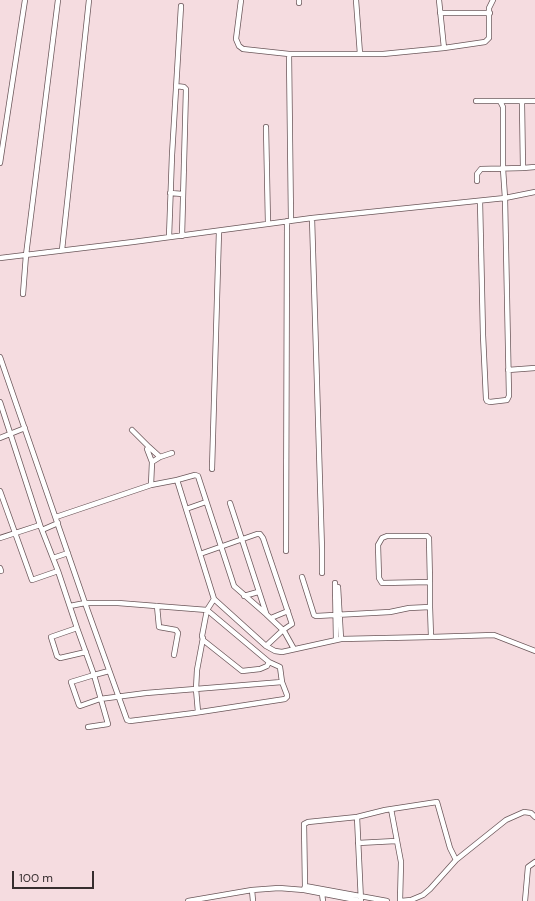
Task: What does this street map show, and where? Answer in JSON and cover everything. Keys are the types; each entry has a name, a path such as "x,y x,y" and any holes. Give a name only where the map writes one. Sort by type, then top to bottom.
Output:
{"street":[{"path":"0,163 24,0"},
{"path":"23,294 26,255 58,0"},
{"path":"62,250 89,0"},
{"path":"241,0 236,39 239,46 242,49 289,55 383,54 444,48 483,42 488,40 490,8 493,0"},
{"path":"356,0 360,54"},
{"path":"439,0 444,48"},
{"path":"169,237 176,86 182,6"},
{"path":"440,12 490,13"},
{"path":"286,551 289,55"},
{"path":"176,86 184,87 186,89 182,236"},
{"path":"476,101 535,101"},
{"path":"480,201 483,335 486,399 488,402 507,400 508,398 503,108 500,101"},
{"path":"522,101 523,168"},
{"path":"266,127 268,224"},
{"path":"477,181 477,174 480,169 535,167"},
{"path":"0,258 182,236 312,218 505,198 535,192"},
{"path":"170,193 183,194"},
{"path":"312,218 322,573"},
{"path":"212,469 219,230"},
{"path":"0,357 85,604 118,697 128,720 130,721 198,712 286,699 287,695 282,682 280,667 269,662 210,604"},
{"path":"508,370 535,368"},
{"path":"0,402 41,528 58,571 94,675 108,724 88,727"},
{"path":"0,438 11,435 25,428"},
{"path":"132,430 160,457"},
{"path":"149,447 147,449 152,462 151,485"},
{"path":"152,462 160,457 172,454"},
{"path":"56,517 151,485 195,475 198,476 234,586 283,630 294,649"},
{"path":"177,480 200,554 210,604 198,670 196,689 198,712"},
{"path":"0,491 32,580 58,571"},
{"path":"186,509 206,502"},
{"path":"230,503 266,614"},
{"path":"0,538 58,523"},
{"path":"200,554 257,534 260,534 263,538 292,624 283,630 266,646"},
{"path":"430,582 382,583 379,578 378,545 382,538 387,536 428,536 430,582 431,638"},
{"path":"53,558 68,553"},
{"path":"302,576 314,616 390,612 409,608 430,607"},
{"path":"337,585 338,615 341,639"},
{"path":"244,596 258,592"},
{"path":"70,606 118,603 157,606 210,604 266,646 282,652 341,639 431,638 494,635 535,651"},
{"path":"157,606 159,627 177,631 174,655"},
{"path":"271,618 288,611"},
{"path":"336,640 338,615"},
{"path":"77,628 51,637 57,656 60,658 86,652"},
{"path":"203,638 242,671 260,669 267,666 269,662"},
{"path":"109,671 72,681 71,684 80,706 100,699 146,693 282,682"},
{"path":"304,888 304,824 308,822 357,817 437,802 450,848 456,860"},
{"path":"390,810 401,862 400,901 411,900 423,895 456,860 506,820 524,812 535,817"},
{"path":"357,817 361,899"},
{"path":"358,843 396,841"},
{"path":"525,901 528,867 535,862"},
{"path":"192,901 252,890 279,888 304,888 361,899"},
{"path":"304,888 322,894 387,901"},
{"path":"252,890 253,901"},
{"path":"322,894 323,901"}]}
